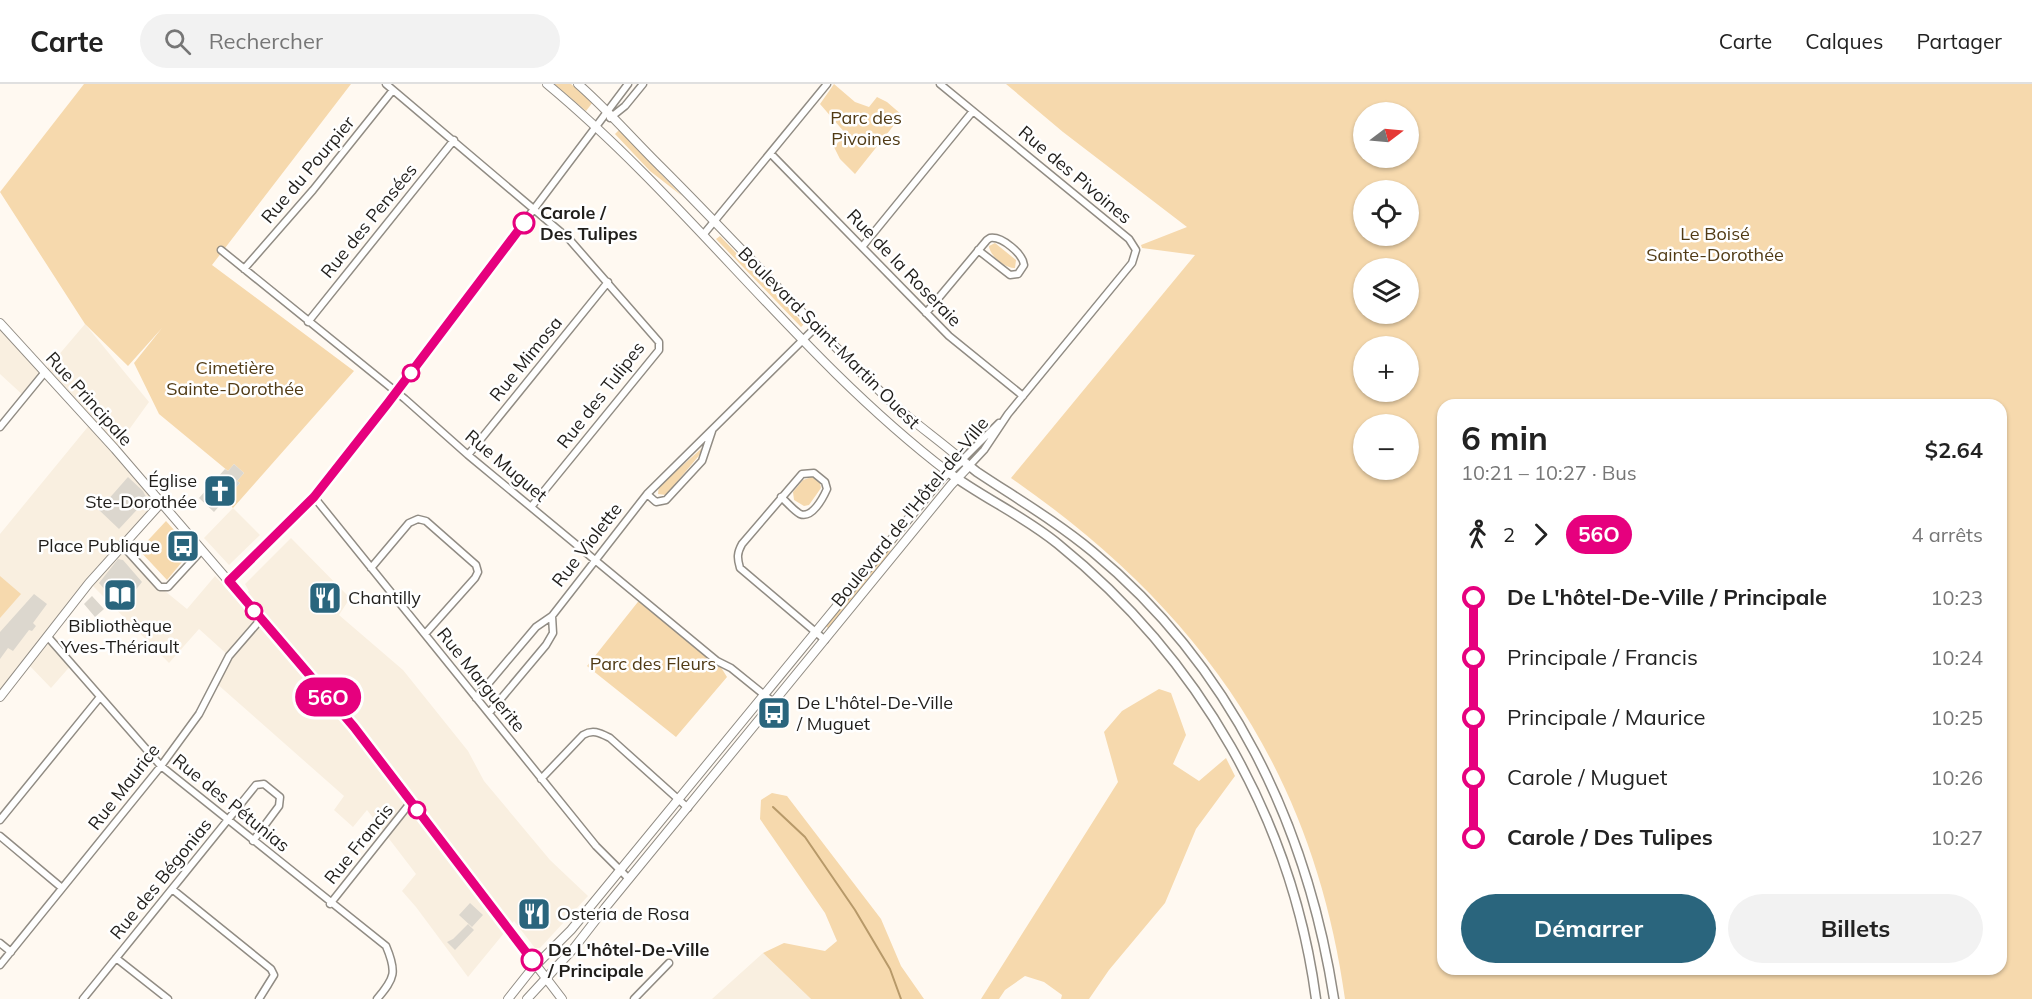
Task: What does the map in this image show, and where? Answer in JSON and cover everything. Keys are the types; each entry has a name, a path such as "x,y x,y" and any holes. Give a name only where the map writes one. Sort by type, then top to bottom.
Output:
{"main road":[{"name":"Boulevard Saint-Martin Ouest","path":"962,459 1072,535 1111,567 1164,621 1217,689 1256,754 1294,835 1319,918 1335,999"},
{"name":"Boulevard Saint-Martin Ouest","path":"948,472 1040,531 1074,557 1142,622 1203,699 1244,768 1279,846 1301,915 1316,999"}],"street":[{"name":"Rue des Tulipes","path":"386,84 569,239 659,342 659,350 531,507"},
{"name":"Boulevard Saint-Martin Ouest","path":"547,84 598,127 872,410 948,472"},
{"name":"Boulevard Saint-Martin Ouest","path":"578,84 716,221 893,403 962,459"},
{"path":"229,581 314,497 610,114 628,84"},
{"path":"610,114 625,106 643,84"},
{"path":"703,235 827,84"},
{"name":"Rue des Pivoines","path":"940,84 1130,239 1136,250 1132,263 1008,414"},
{"name":"Rue du Pourpier","path":"244,269 313,190 393,90"},
{"path":"862,247 973,111"},
{"name":"Rue des Pensées","path":"308,322 454,140"},
{"name":"Rue de la Roseraie","path":"771,154 926,313 980,363 1023,396"},
{"path":"926,313 978,250 990,238 998,238 1023,258 1024,266 1018,274 1010,275 978,250"},
{"name":"Rue Muguet","path":"221,250 396,392 468,455 717,661 730,668 773,702"},
{"name":"Rue Mimosa","path":"468,455 608,282"},
{"name":"Rue Principale","path":"0,323 161,503 354,727 562,999"},
{"name":"Rue Violette","path":"476,698 537,627 552,616 594,559 647,494 817,326"},
{"path":"0,427 45,372"},
{"name":"Boulevard de l'Hôtel-de-Ville","path":"508,999 570,931 948,472 1008,414"},
{"name":"Boulevard de l'Hôtel-de-Ville","path":"527,999 574,948 773,702 957,479 984,450 1008,414"},
{"name":"Rue Violette","path":"647,494 656,502 666,500 702,461 713,429"},
{"path":"781,497 800,514 806,514 811,513 827,489 825,482 814,473 802,474 781,497 742,544 737,553 737,559 740,568 825,640"},
{"name":"Rue Marguerite","path":"314,497 476,698 629,879"},
{"path":"0,697 122,545 161,503"},
{"path":"371,568 409,523 418,519 426,521 476,565 478,572 475,578 425,634"},
{"path":"122,545 160,587 168,587 202,550"},
{"name":"Rue Violette","path":"489,713 546,645 553,633 552,616"},
{"name":"Rue Maurice","path":"0,965 161,766 199,714 229,656 261,620"},
{"name":"Rue des Pétunias","path":"48,637 161,766 330,904 386,946 394,965 392,979 377,999"},
{"path":"0,820 100,697"},
{"path":"542,778 583,735 590,731 599,732 610,738 688,808"},
{"name":"Rue des Bégonias","path":"83,999 256,785 264,784 280,797 279,806 253,841"},
{"name":"Rue Francis","path":"330,904 411,802"},
{"path":"0,836 62,888"},
{"path":"172,889 271,969 274,975 258,999"},
{"path":"0,943 11,952"},
{"path":"116,958 168,999"},
{"path":"634,999 669,963"}],"shaded area":[{"path":"0,323 45,371 85,324 149,402 115,449 161,503 122,545 160,587 187,609 215,576 237,600 249,591 245,584 291,538 350,598 339,615 403,670 468,751 484,781 550,860 588,896 540,948 535,948 514,921 468,977 402,891 416,874 367,810 353,827 334,810 344,796 216,683 229,656 199,629 169,663 93,586 67,612 0,695 0,534 91,423 45,372 25,397 0,374"},
{"path":"233,508 260,535 229,565 204,538"},
{"path":"48,637 73,663 51,688 28,664"},
{"path":"763,953 811,999 712,999"}],"green space":[{"name":"Cimetière Sainte-Dorothée","path":"84,84 351,84 212,265 354,371 233,508 225,500 240,483 237,481 244,473 234,464 228,471 159,414 134,363 162,328 128,366 85,324 0,192"},
{"path":"554,84 571,84 593,102 586,111"},
{"name":"Parc des Pivoines","path":"834,84 855,102 869,107 877,97 902,115 855,174 840,159 834,147 846,134 820,104"},
{"name":"Le Boisé Sainte-Dorothée","path":"1006,84 2032,84 2032,999 1345,999 1329,916 1306,839 1275,767 1236,701 1191,639 1138,582 1078,528 1011,478 1195,255 1142,248 1141,245 1187,227 1063,132"},
{"path":"619,130 682,196 650,171 615,134"},
{"path":"720,236 804,324 801,327 716,239"},
{"path":"995,243 1016,260 1015,268 1003,264 995,257 989,246"},
{"path":"701,449 702,452 666,495 658,494 659,486"},
{"path":"812,477 820,483 821,488 809,505 804,506 794,500 793,492 803,480"},
{"path":"166,521 192,550 167,580 139,550"},
{"path":"903,531 879,569 829,629 826,626"},
{"path":"0,576 21,594 0,618"},
{"name":"Parc des Fleurs","path":"641,598 717,661 727,677 676,737 587,666"},
{"path":"1159,689 1171,693 1186,735 1173,764 1199,781 1226,758 1235,776 1196,829 1165,903 1109,970 1089,999 1061,999 1062,995 1044,982 1025,976 1005,990 999,999 981,999 1118,782 1104,732 1122,711"},
{"path":"772,793 787,796 881,919 901,966 924,999 811,999 763,953 784,943 825,951 837,941 825,913 760,819 761,800"}],"building":[{"name":"Église Ste-Dorothée","path":"234,464 244,473 237,481 240,483 214,512 199,498 225,469 228,471"},
{"path":"128,477 143,491 147,499 119,529 99,510"},
{"name":"Bibliothèque Yves-Thériault","path":"118,559 123,560 142,582 121,608 99,583"},
{"path":"34,594 47,604 33,623 36,626 32,631 29,630 13,651 8,648 0,659 0,632"},
{"path":"92,596 104,609 95,617 84,604"},
{"path":"470,903 483,915 472,927 459,915"},
{"path":"468,924 474,930 455,950 447,942"}],"waterway":[{"path":"773,807 805,837 855,910 890,969 901,999"}],"bus line":[{"name":"56O","path":"524,223 314,497 229,581 354,727 532,960"}],"place":[{"name":"Carole / Des Tulipes","path":"524,223"},
{"name":"Église Ste-Dorothée","path":"220,491"},
{"name":"Place Publique","path":"183,546"},
{"name":"Bibliothèque Yves-Thériault","path":"120,595"},
{"name":"Chantilly","path":"325,598"},
{"name":"De L'hôtel-De-Ville / Muguet","path":"774,713"},
{"name":"Osteria de Rosa","path":"534,914"},
{"name":"De L'hôtel-De-Ville / Principale","path":"532,960"}]}
